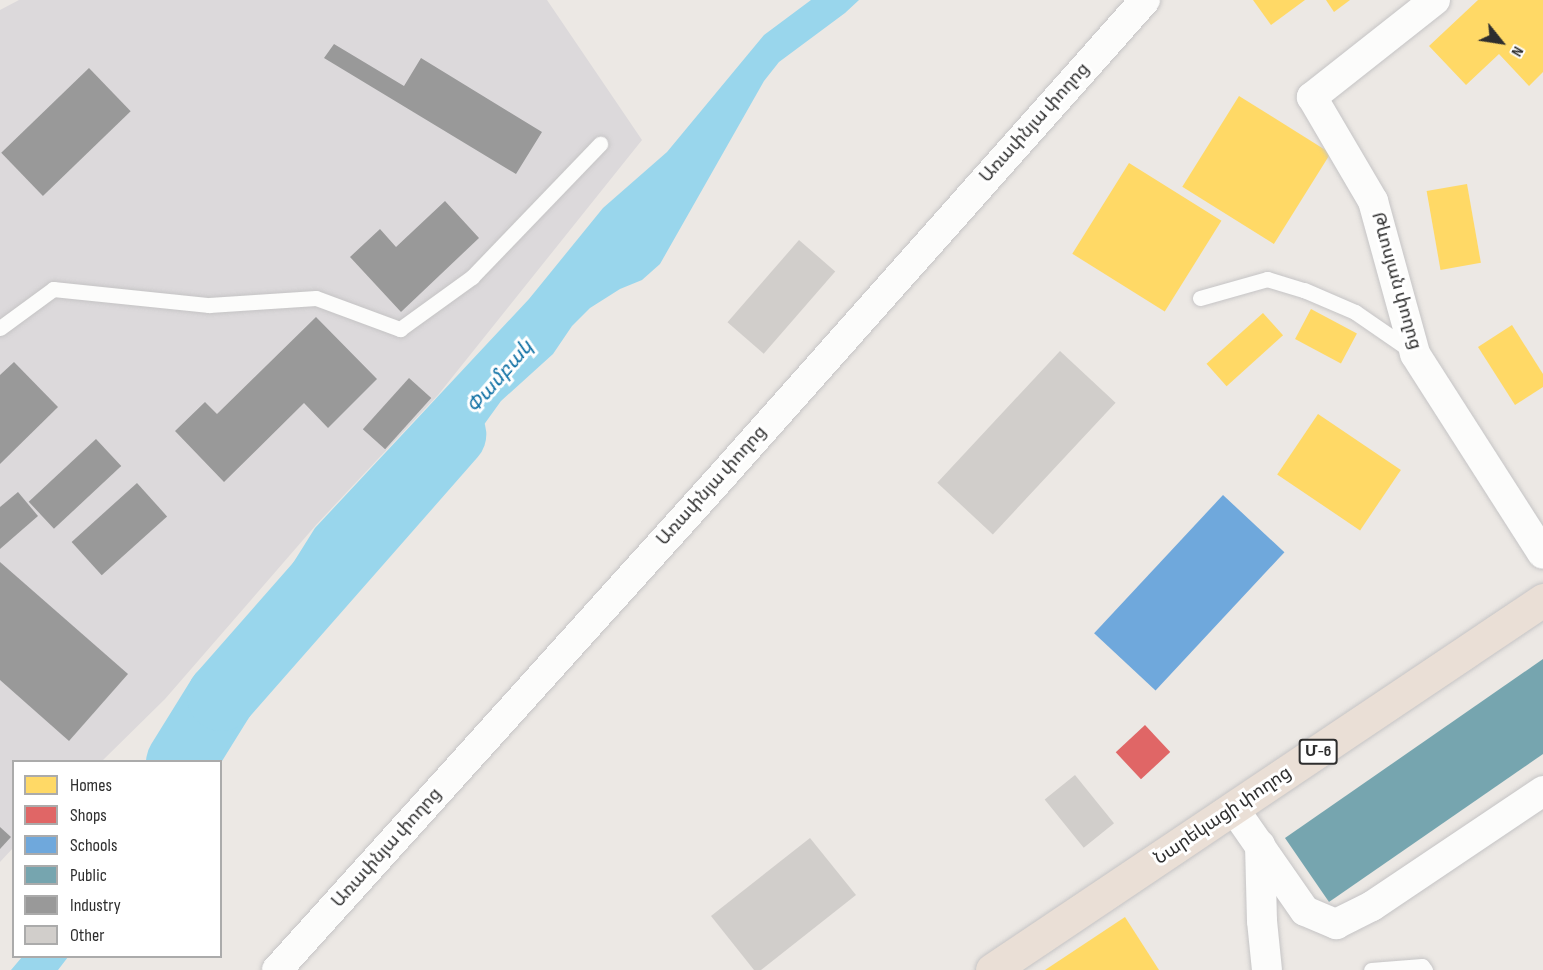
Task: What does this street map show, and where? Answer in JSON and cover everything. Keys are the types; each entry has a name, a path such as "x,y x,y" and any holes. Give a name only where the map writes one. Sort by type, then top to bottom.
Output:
{"highway":[{"name":"Նարեկացի փողոց","path":"992,970 1543,600"}],"street":[{"name":"Առափնյա փողոց","path":"277,970 724,474 1145,0"},
{"name":"Թևոսյան փողոց","path":"1435,0 1312,97 1373,201 1415,354 1543,554"},
{"path":"1234,809 1305,911 1336,924 1372,906 1543,790"},
{"path":"1260,845 1262,921 1268,970"}],"lane":[{"path":"0,328 53,289 209,305 316,298 400,329 472,277 600,144"},
{"path":"1200,298 1267,279 1355,312 1415,354"},
{"path":"1371,970 1422,966 1425,970"}],"shaded area":[{"path":"19,0 547,0 642,140 438,395 316,525 165,699 103,760 12,760 12,849 0,862 0,10"}],"water":[{"path":"811,0 859,0 779,62 764,81 660,264 642,280 620,289 590,308 572,326 553,354 501,401 470,444 430,468 387,507 376,511 345,550 320,575 281,660 230,706 186,760 154,760 174,722 234,657 315,528 529,299 603,208 667,152 764,35"},
{"path":"21,958 67,958 58,970 11,970"}],"building: Homes":[{"path":"1253,0 1305,0 1271,25"},
{"path":"1326,0 1350,0 1334,12"},
{"path":"1478,0 1543,0 1543,72 1529,86 1499,54 1466,85 1429,46"},
{"path":"1239,96 1331,153 1274,244 1182,187"},
{"path":"1129,163 1221,221 1165,312 1072,254"},
{"path":"1467,184 1481,263 1441,270 1427,191"},
{"path":"1311,309 1357,333 1341,363 1295,339"},
{"path":"1263,313 1283,335 1227,386 1207,364"},
{"path":"1512,325 1543,374 1543,387 1515,405 1478,347"},
{"path":"1318,414 1401,470 1360,530 1277,475"},
{"path":"1125,917 1159,970 1045,970"}],"building: Shops":[{"path":"1145,725 1170,752 1141,779 1116,752"}],"building: Schools":[{"path":"1223,495 1284,552 1156,691 1094,633"}],"building: Public":[{"path":"1543,659 1543,754 1329,902 1285,838"}],"building: Industry":[{"path":"334,44 404,86 421,58 542,132 516,174 324,58"},
{"path":"89,68 131,111 43,196 1,153"},
{"path":"445,201 479,238 401,312 350,257 380,229 396,247"},
{"path":"316,317 377,379 328,428 304,403 224,482 175,431 205,402 217,414"},
{"path":"14,362 58,407 0,464 0,375"},
{"path":"409,378 431,398 385,449 363,429"},
{"path":"96,439 121,466 54,529 29,502"},
{"path":"137,483 167,516 102,575 72,542"},
{"path":"18,492 38,516 0,549 0,507"},
{"path":"0,562 128,674 69,741 0,680"},
{"path":"0,827 11,837 0,849"}],"building: Other":[{"path":"799,240 835,271 764,354 727,322"},
{"path":"1060,351 1116,403 993,534 937,483"},
{"path":"1075,775 1114,823 1084,848 1045,800"},
{"path":"810,838 856,895 761,970 754,970 711,916"}],"waterway":[{"name":"Փամբակ","path":"181,760 221,696 451,434"}]}
